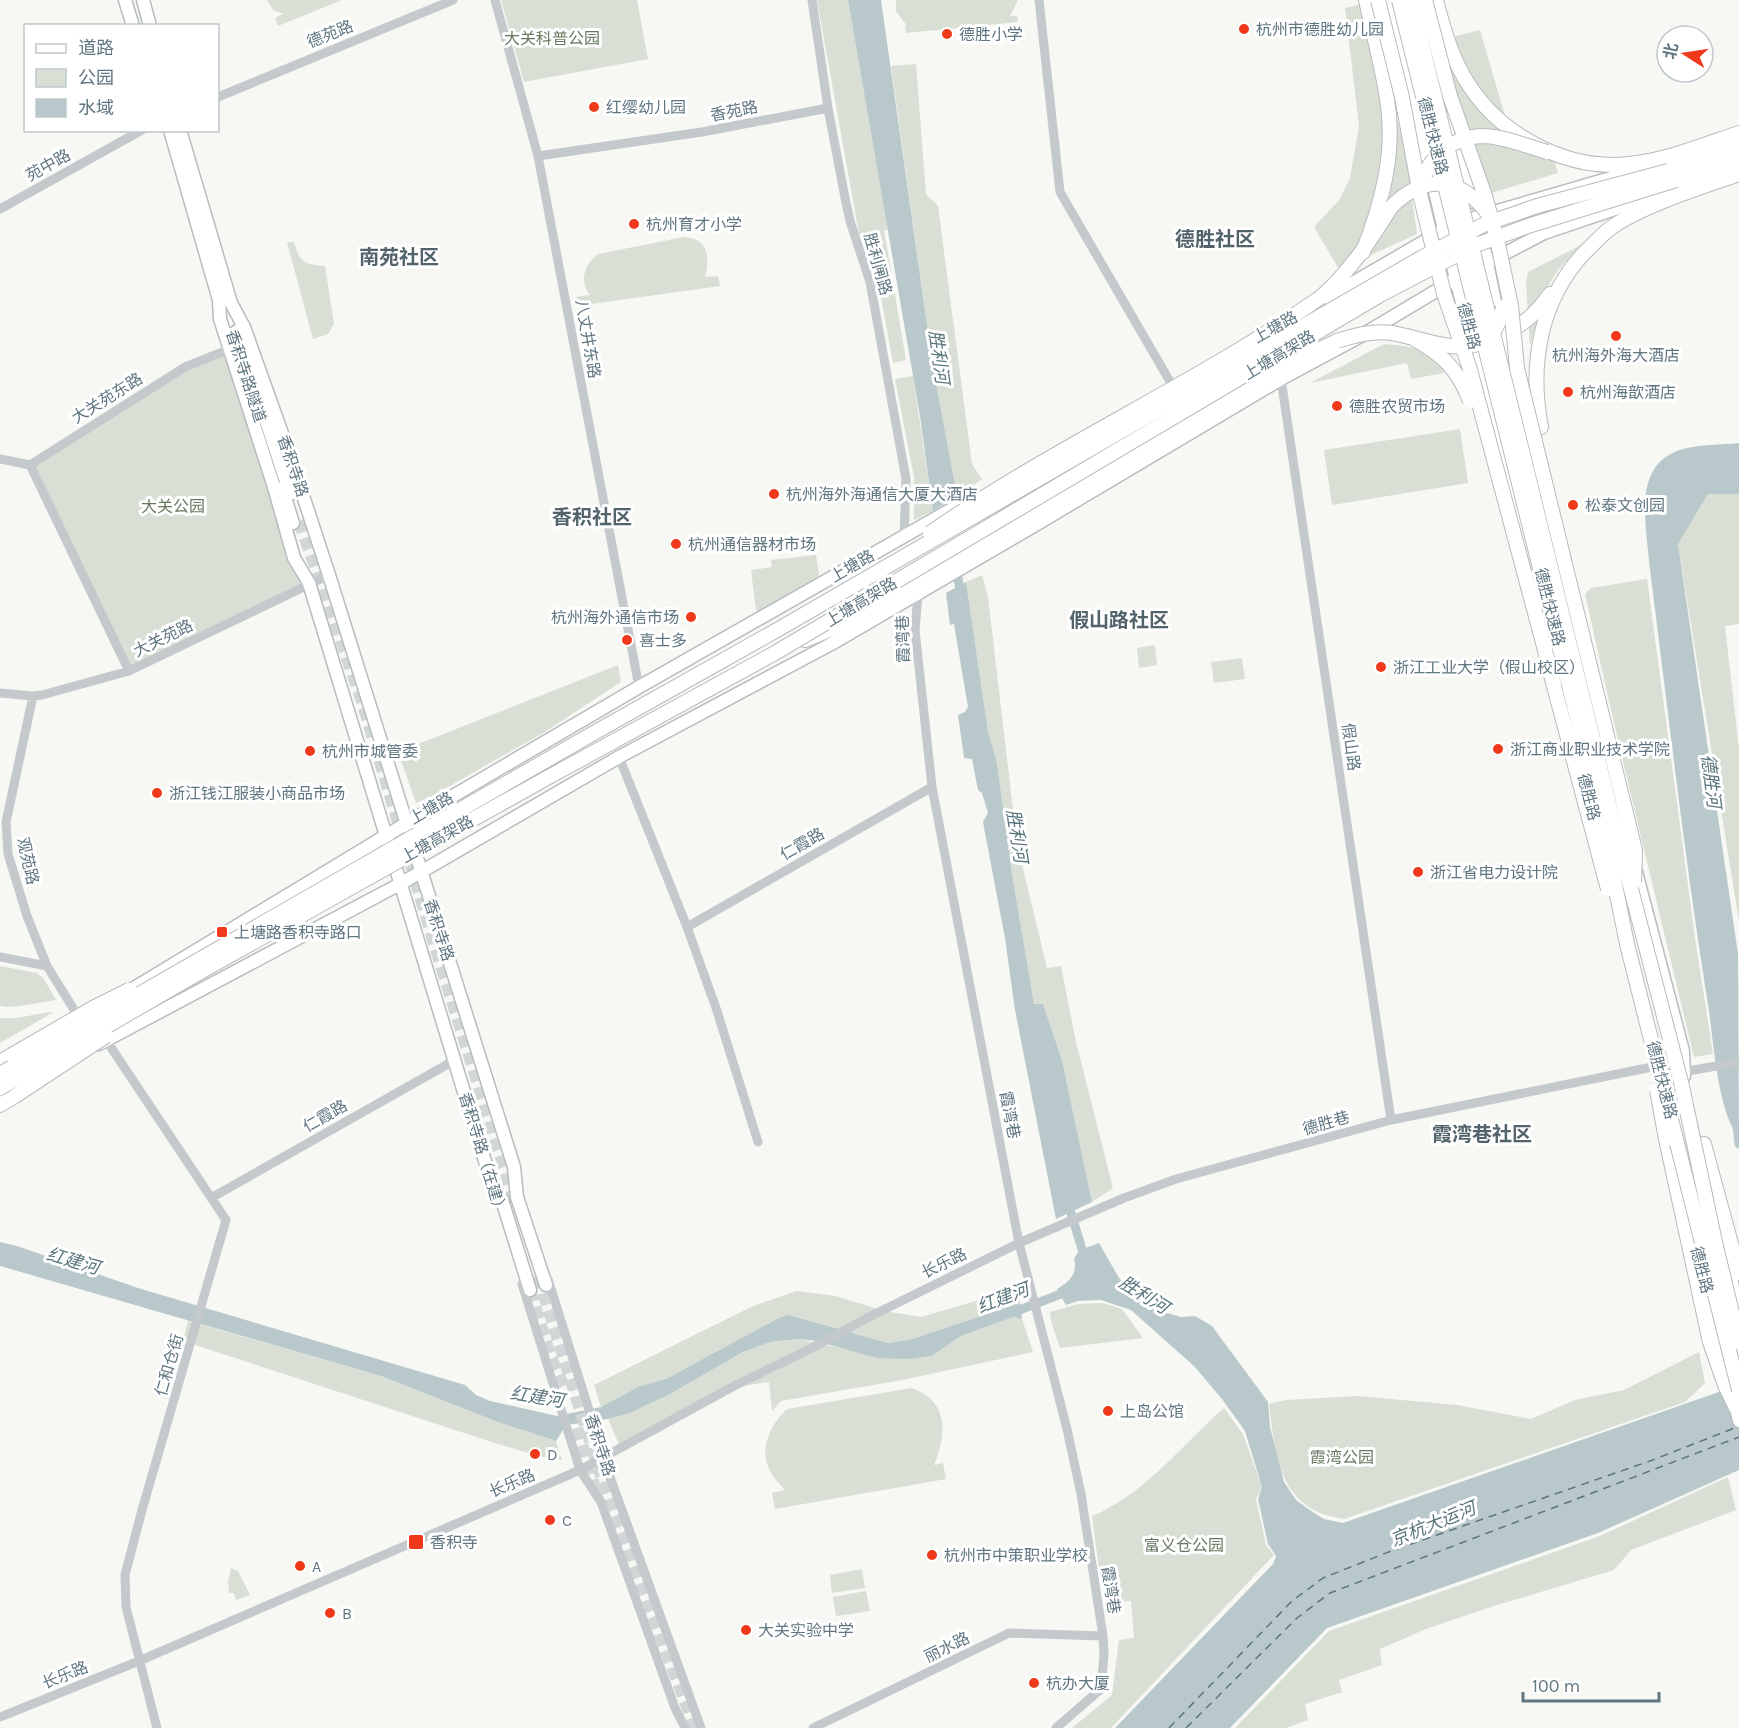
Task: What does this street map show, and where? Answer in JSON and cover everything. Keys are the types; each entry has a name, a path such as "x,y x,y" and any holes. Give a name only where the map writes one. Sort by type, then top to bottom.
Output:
{"highway":[{"path":"1363,252 1382,194 1388,165 1390,131 1388,100 1366,0"},
{"path":"1378,0 1405,108 1420,194 1444,294 1469,366 1608,891 1627,944"},
{"name":"德胜快速路","path":"1399,0 1599,806 1627,944 1739,1390"},
{"name":"德胜快速路","path":"1411,0 1634,899 1682,1077 1715,1242 1739,1342"},
{"path":"1425,0 1450,96 1480,180 1484,217"},
{"path":"1436,0 1446,37 1464,77 1476,95 1501,122 1547,152"},
{"path":"1420,194 1423,176 1431,161 1441,150 1467,138 1485,136 1591,162 1628,164 1680,153 1739,133"},
{"name":"上塘高架路","path":"0,1074 777,630 1393,274 1485,224 1537,206 1668,171 1739,146"},
{"name":"上塘高架路","path":"0,1088 202,971 775,653 1380,295 1476,245 1739,158"},
{"path":"1444,294 1455,315 1466,326 1484,334 1497,334 1520,326 1533,316 1570,270 1612,227 1631,216 1736,170"},
{"path":"777,630 831,592 926,535 979,498 1170,391 1281,325 1321,297 1343,277 1363,252 1391,207 1409,192 1425,185 1448,185 1465,191 1480,202 1506,284 1511,306 1517,368 1635,850 1634,899"},
{"path":"1570,270 1547,313 1538,348 1536,386 1541,427 1581,593 1597,692"},
{"path":"775,653 834,628 990,542 1302,358 1337,341 1360,334 1390,332 1460,348 1479,343 1492,334 1498,326 1506,284"},
{"path":"1413,338 1440,354 1465,387 1536,636 1554,684"},
{"path":"0,1062 93,1008 231,941"},
{"path":"0,1105 202,971"},
{"path":"1654,1049 1659,1109 1710,1342 1737,1415"},
{"path":"1682,1077 1704,1144 1739,1273"}],"main road":[{"path":"125,0 132,24"},
{"path":"143,0 149,24"},
{"name":"德胜路","path":"1389,0 1456,279 1494,420 1607,870 1652,1067 1671,1135 1737,1415"},
{"name":"德胜路","path":"1420,0 1443,94 1484,217 1486,263 1599,727 1683,1051 1682,1077 1739,1311"},
{"name":"香积寺路","path":"171,132 225,301 244,327 329,575 514,1167"},
{"name":"香积寺路","path":"181,132 225,301 220,318 274,487 294,558 309,583 400,884"},
{"name":"上塘路","path":"0,1067 81,1021 385,836 639,687 1444,230 1739,140"},
{"path":"0,1097 400,884 619,757 918,595 1281,379 1359,337 1456,279 1544,232 1736,170"},
{"name":"香积寺路隧道","path":"225,301 227,317 296,522"},
{"name":"香积寺路（在建）","path":"400,884 492,1184"},
{"path":"514,1167 517,1197 546,1285"},
{"path":"492,1184 502,1200 530,1290"}],"street":[{"name":"德苑路","path":"219,97 453,0"},
{"name":"八丈井东路","path":"495,0 538,156 639,687"},
{"name":"胜利闸路","path":"812,0 828,108 850,221 870,282 906,479 904,537"},
{"path":"1039,0 1060,192 1172,385"},
{"name":"香苑路","path":"538,156 702,132 828,108"},
{"name":"苑中路","path":"0,210 138,132"},
{"name":"大关苑东路","path":"30,465 185,367 230,349"},
{"name":"假山路","path":"1281,379 1390,1120"},
{"path":"0,459 30,465 129,671"},
{"name":"大关苑路","path":"0,693 33,696 129,671 329,575"},
{"name":"霞湾巷","path":"918,595 915,630 932,787 1019,1243 1067,1429 1103,1636 1101,1689 1056,1728"},
{"name":"观苑路","path":"33,696 3,846 8,854 27,916 47,966 81,1021"},
{"path":"619,757 687,927 716,1008 758,1142"},
{"name":"仁霞路","path":"687,927 932,787"},
{"path":"0,957 47,966"},
{"name":"仁和仓街","path":"106,1040 226,1220 125,1575 126,1607 157,1728"},
{"name":"仁霞路","path":"211,1198 455,1060"},
{"path":"1652,1067 1682,1077 1739,1062"},
{"name":"德胜巷","path":"1019,1243 1176,1179 1390,1120 1652,1067"},
{"name":"香积寺路","path":"514,1167 603,1456 701,1728"},
{"name":"香积寺路（在建）","path":"492,1184 566,1425"},
{"name":"长乐路","path":"0,1717 139,1661 580,1470 734,1386 1019,1243"},
{"name":"香积寺路","path":"566,1425 580,1470 601,1502 675,1708 685,1728"},
{"name":"丽水路","path":"813,1728 1009,1633 1103,1636"}],"green space":[{"path":"267,0 342,0 278,26 275,18 283,14 273,10"},
{"name":"大关科普公园","path":"501,0 637,0 648,59 524,82"},
{"path":"817,0 848,0 888,230 884,230 906,360 893,363 878,281 886,258 880,247 859,234"},
{"path":"896,0 1018,0 1010,16 1017,16 1018,22 906,33 905,26 907,26 896,11"},
{"path":"1367,3 1406,154 1417,234 1340,271 1314,227 1340,199 1350,178 1359,126 1345,8"},
{"path":"1480,30 1514,147 1554,160 1558,173 1491,193 1461,110 1441,40"},
{"path":"916,64 926,194 938,206 972,464 982,479 957,496 933,367 891,66"},
{"path":"684,237 692,238 703,245 707,256 705,277 718,276 720,286 577,306 576,297 590,295 585,285 585,273 589,263 598,254"},
{"path":"287,242 294,242 300,258 307,263 325,266 334,324 328,334 313,339"},
{"path":"1581,245 1558,270 1545,291 1530,346 1526,282 1528,272"},
{"name":"大关公园","path":"240,339 309,583 129,671 30,465 185,367"},
{"path":"1384,344 1411,347 1427,353 1440,365 1444,373 1411,379 1407,363 1310,383"},
{"path":"913,376 933,511 914,520 914,477 895,379"},
{"path":"1460,429 1468,483 1332,505 1324,450"},
{"path":"1708,494 1739,494 1739,624 1725,626 1739,749 1739,921 1678,544"},
{"path":"816,555 819,575 814,580 760,612 756,610 751,570 772,567 771,560"},
{"path":"982,575 988,597 1017,844 1047,968 1061,966 1076,1042 1113,1188 1092,1202 1062,1060 1043,1004 1034,1005 1012,874 997,763 988,731 966,582"},
{"path":"1647,579 1695,938 1713,1054 1694,1057 1585,594 1591,588"},
{"path":"1155,645 1157,665 1139,668 1137,648"},
{"path":"1242,658 1245,679 1214,683 1211,662"},
{"path":"618,665 621,682 543,733 416,803 398,752"},
{"path":"0,966 37,973 44,979 56,1000 19,1006 0,1006"},
{"path":"54,1012 0,1043 0,1018"},
{"path":"1017,1289 1020,1303 912,1339 888,1343 789,1315 668,1378 638,1387 601,1407 594,1385 753,1306 797,1291 836,1296 884,1311 921,1317"},
{"path":"1103,1303 1122,1309 1143,1338 1060,1348 1050,1312 1078,1304"},
{"path":"1013,1317 1022,1319 1033,1352 902,1380 781,1401 772,1411 769,1382 730,1388 622,1451 608,1419 630,1413 670,1394 743,1352 770,1342 799,1339 845,1349 932,1356 961,1336"},
{"path":"188,1321 381,1376 498,1422 556,1441 562,1460 501,1445 183,1341"},
{"name":"霞湾公园","path":"1699,1352 1705,1383 1685,1402 1344,1519 1322,1514 1306,1505 1294,1493 1279,1462 1269,1404 1286,1400 1358,1396 1457,1405 1531,1419 1575,1400 1624,1390"},
{"path":"912,1388 933,1401 939,1410 943,1430 934,1465 943,1463 946,1479 775,1509 772,1493 785,1490 770,1471 765,1454 771,1429 787,1409"},
{"name":"富义仓公园","path":"1224,1408 1243,1434 1262,1487 1256,1499 1266,1545 1274,1555 1111,1728 1072,1728 1112,1695 1119,1640 1134,1638 1131,1601 1118,1602 1115,1573 1100,1576 1092,1516 1129,1496 1162,1468"},
{"path":"1728,1477 1736,1510 1631,1550 1614,1570 1494,1606 1426,1629 1380,1649 1382,1665 1339,1680 1342,1692 1305,1704 1308,1720 1286,1728 1235,1728 1329,1631 1600,1536"},
{"path":"231,1568 238,1571 250,1595 236,1600 234,1593 229,1593 228,1582"},
{"path":"862,1569 865,1588 832,1593 830,1575"},
{"path":"866,1591 870,1611 836,1616 833,1597"}],"water":[{"path":"848,0 881,0 933,367 957,496 933,511 920,416"},
{"path":"1739,443 1739,494 1708,494 1678,544 1738,954 1739,1138 1726,1112 1715,1060 1677,786 1645,512 1649,480 1656,467 1667,456 1690,447"},
{"path":"966,582 988,731 997,763 1012,874 1034,1004 1043,1004 1062,1060 1092,1202 1056,1219 1015,1010 1005,938 983,822 988,813 982,793 978,790 972,759 964,758 958,715 965,712 968,707 954,624 950,625 946,593"},
{"path":"0,1242 138,1288 465,1385 476,1395 490,1401 557,1416 601,1407 638,1387 668,1378 779,1318 789,1315 888,1343 912,1339 1020,1303 1022,1319 1013,1317 961,1336 932,1356 907,1359 877,1358 816,1341 799,1339 770,1342 743,1352 670,1394 630,1413 608,1419 566,1425 556,1441 498,1422 381,1376 0,1266"},
{"name":"京杭大运河","path":"1099,1243 1119,1278 1137,1298 1153,1309 1181,1317 1195,1316 1212,1326 1268,1402 1270,1427 1284,1482 1296,1500 1324,1519 1343,1523 1739,1385 1739,1470 1598,1533 1327,1628 1230,1728 1115,1728 1273,1564 1276,1556 1268,1544 1258,1499 1262,1487 1245,1431 1222,1399 1194,1366 1131,1310 1101,1300 1078,1301 1066,1305 1057,1289 1072,1277 1075,1268 1074,1258 1080,1250"}],"waterway":[{"name":"胜利河","path":"956,566 961,596"},
{"name":"德胜河","path":"1737,1125 1739,1144"},
{"name":"胜利河","path":"1067,1200 1085,1259"},
{"name":"红建河","path":"1012,1313 1071,1290"}],"ferry route":[{"path":"1169,1728 1292,1601 1323,1578 1391,1551 1650,1461 1737,1427"},
{"path":"1186,1728 1297,1618 1330,1593 1739,1437"}],"tunnel":[{"path":"299,521 361,698 436,950 515,1202"},
{"path":"538,1276 606,1492 695,1728"},
{"path":"530,1290 551,1358 567,1393"},
{"path":"577,1428 597,1495"}],"place":[{"name":"杭州市德胜幼儿园","path":"1244,29"},
{"name":"德胜小学","path":"947,34"},
{"name":"红缨幼儿园","path":"594,107"},
{"name":"杭州育才小学","path":"634,224"},
{"name":"杭州海外海大酒店","path":"1616,336"},
{"name":"杭州海歆酒店","path":"1568,392"},
{"name":"德胜农贸市场","path":"1337,406"},
{"name":"杭州海外海通信大厦大酒店","path":"774,494"},
{"name":"松泰文创园","path":"1573,505"},
{"name":"杭州通信器材市场","path":"676,544"},
{"name":"杭州海外通信市场","path":"691,617"},
{"name":"喜士多","path":"627,640"},
{"name":"浙江工业大学（假山校区）","path":"1381,667"},
{"name":"浙江商业职业技术学院","path":"1498,749"},
{"name":"杭州市城管委","path":"310,751"},
{"name":"浙江钱江服装小商品市场","path":"157,793"},
{"name":"浙江省电力设计院","path":"1418,872"},
{"name":"上塘路香积寺路口","path":"222,932"},
{"name":"上岛公馆","path":"1108,1411"},
{"name":"D","path":"535,1454"},
{"name":"C","path":"550,1520"},
{"name":"香积寺","path":"416,1542"},
{"name":"杭州市中策职业学校","path":"932,1555"},
{"name":"A","path":"300,1566"},
{"name":"B","path":"330,1613"},
{"name":"大关实验中学","path":"746,1630"},
{"name":"杭办大厦","path":"1034,1683"}],"district":[{"name":"德胜社区","path":"1215,239"},
{"name":"南苑社区","path":"399,257"},
{"name":"香积社区","path":"592,517"},
{"name":"假山路社区","path":"1119,620"},
{"name":"霞湾巷社区","path":"1482,1134"}]}
